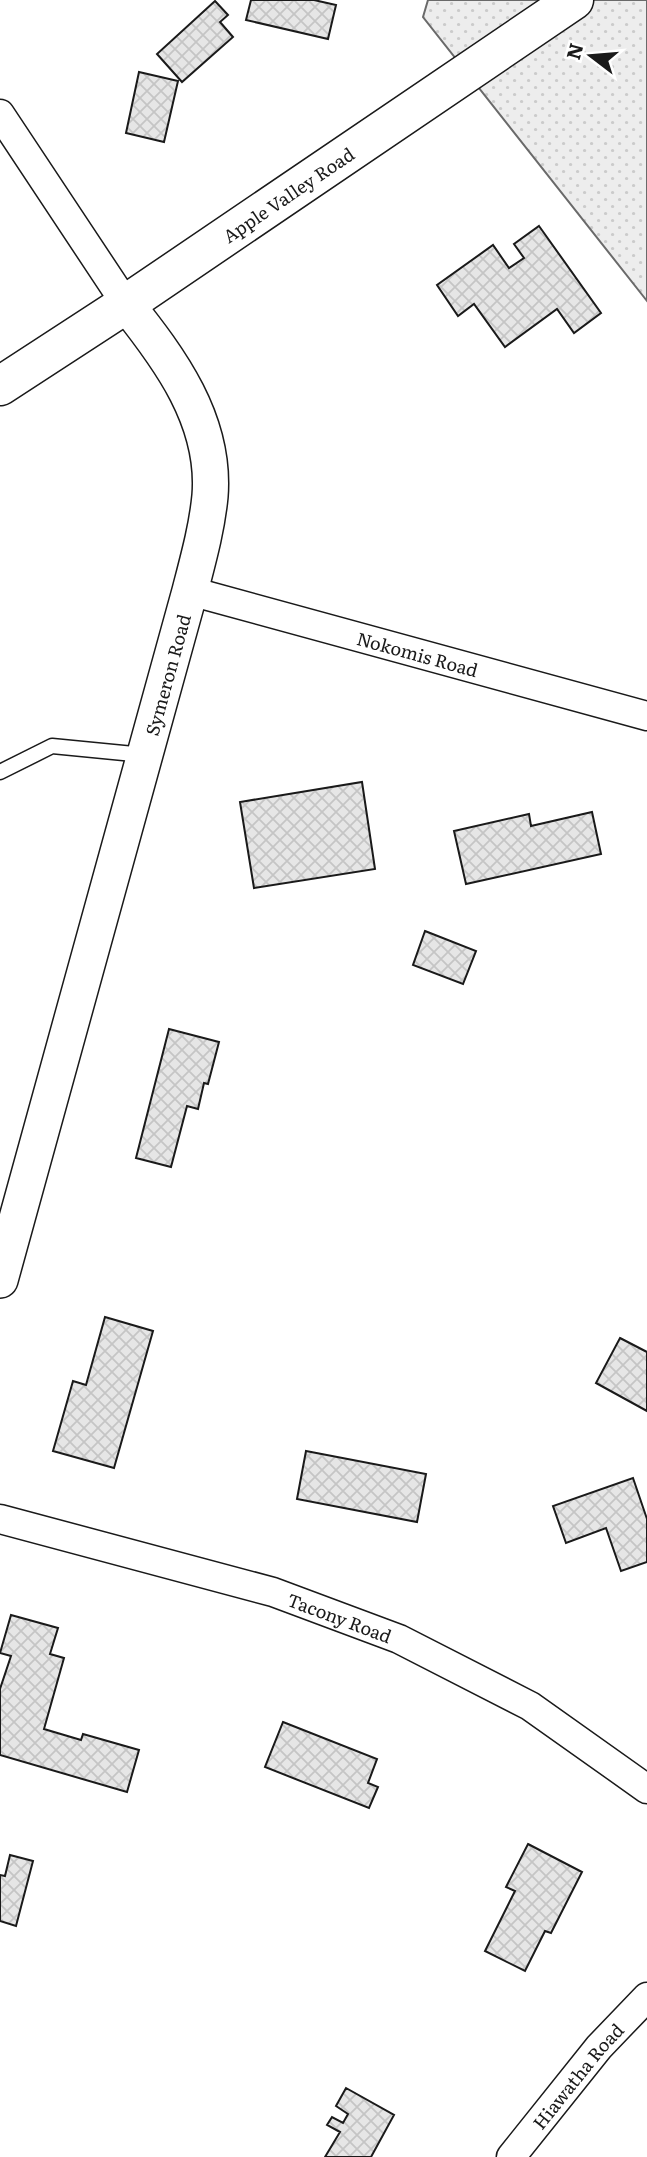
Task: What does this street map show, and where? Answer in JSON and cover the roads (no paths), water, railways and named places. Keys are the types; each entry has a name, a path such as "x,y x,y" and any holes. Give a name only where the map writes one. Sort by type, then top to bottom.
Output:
{"main road":[{"name":"Apple Valley Road","path":"0,386 126,304 574,0"}],"street":[{"name":"Symeron Road","path":"0,114 126,304 163,351 182,383 199,418 207,454 210,493 207,521 190,591 0,1279"},
{"name":"Nokomis Road","path":"190,591 647,716"},
{"name":"Tacony Road","path":"0,1519 273,1592 399,1639 530,1706 647,1789"},
{"name":"Hiawatha Road","path":"511,2157 600,2047 647,1997"}],"lane":[{"path":"0,772 52,746 144,755"}]}
